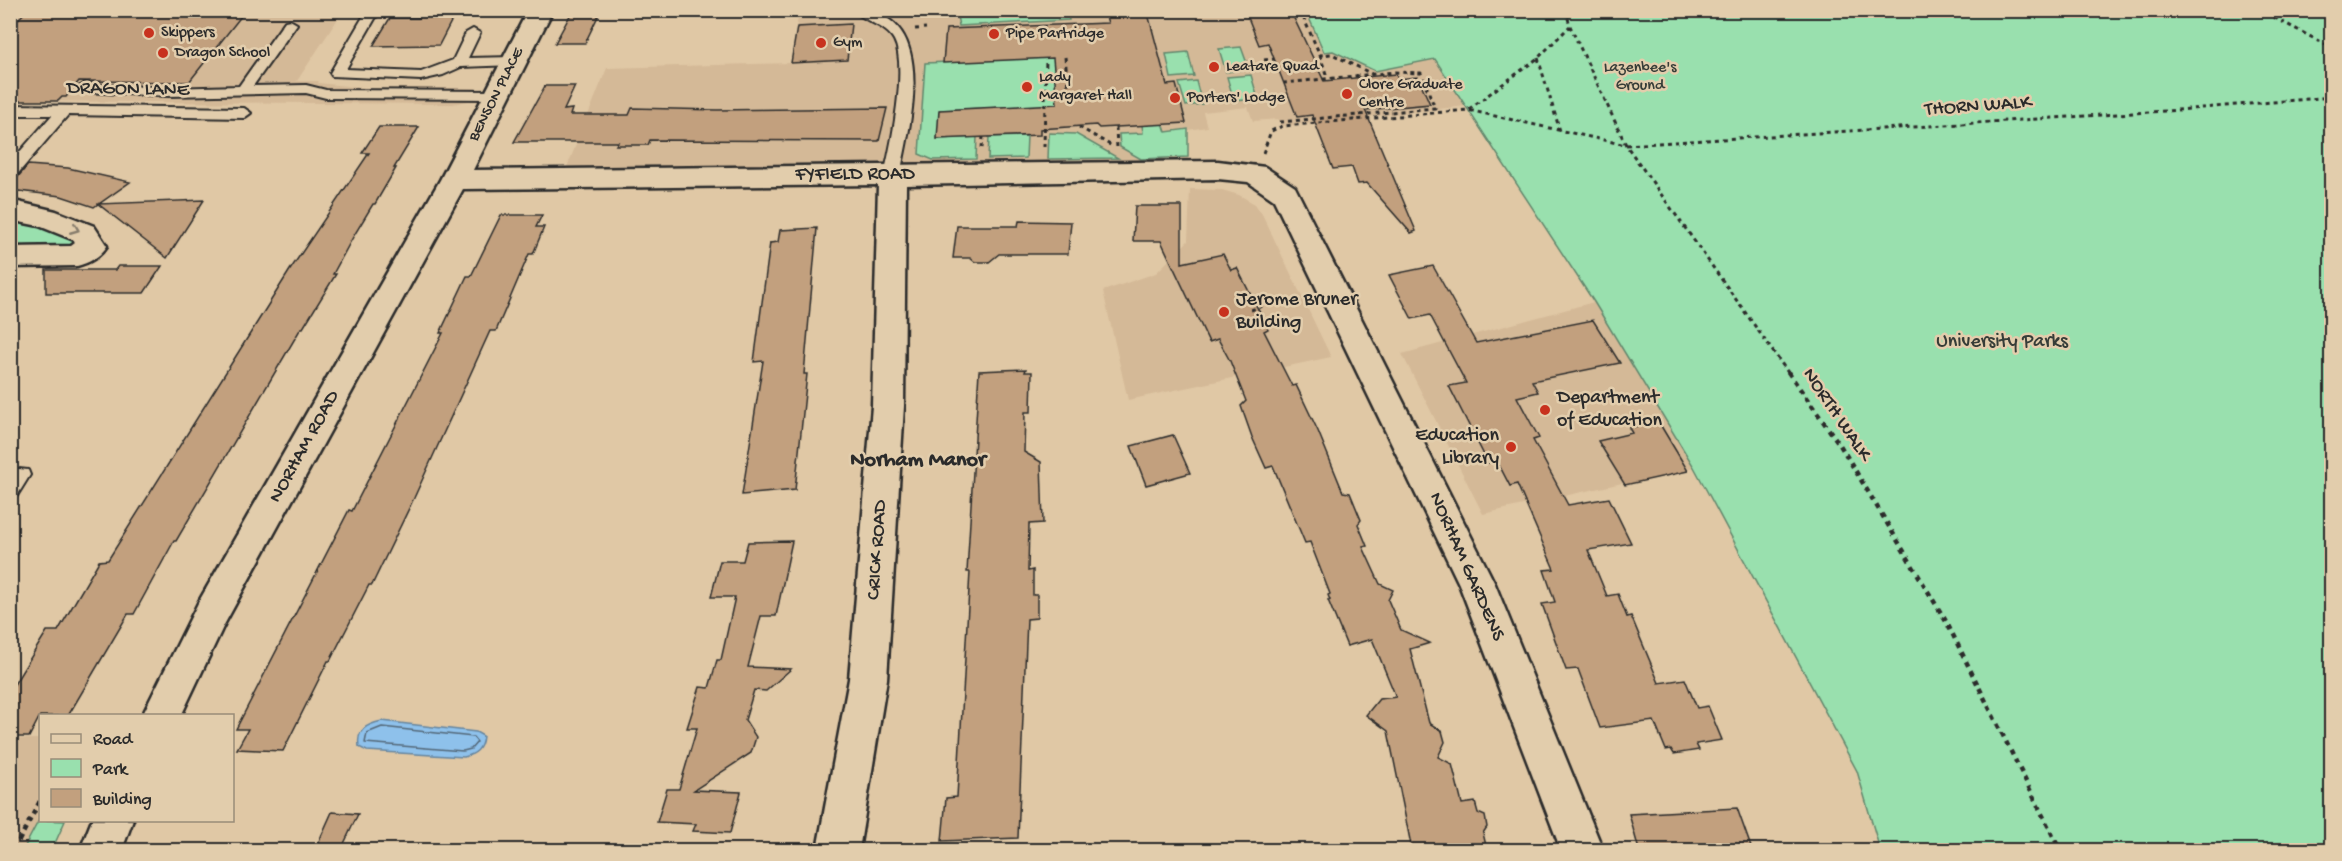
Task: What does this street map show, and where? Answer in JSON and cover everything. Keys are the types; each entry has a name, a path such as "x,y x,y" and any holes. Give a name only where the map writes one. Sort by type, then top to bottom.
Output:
{"street":[{"name":"BENSON PLACE","path":"454,180 541,10"},
{"name":"FYFIELD ROAD","path":"454,180 1218,170 1255,174"},
{"name":"NORHAM GARDENS","path":"1255,174 1285,194 1477,584 1582,850"},
{"name":"CRICK ROAD","path":"838,850 868,679 888,406 892,175"},
{"name":"NORHAM ROAD","path":"162,714 211,614 454,180"},
{"path":"10,210 46,218 84,233 92,246 77,256 10,257"},
{"path":"101,850 112,822"}],"lane":[{"path":"374,10 337,73 421,76 459,63 514,61"},
{"path":"859,10 887,26 901,41 904,49 900,134 892,175"},
{"path":"243,90 290,24"},
{"path":"459,63 473,33"},
{"path":"84,88 169,92 306,89 326,94 496,95"},
{"name":"DRAGON LANE","path":"10,110 244,113"},
{"path":"10,173 65,111"},
{"path":"10,475 21,475 10,491"}],"path":[{"path":"1300,10 1320,55 1326,74 1324,79"},
{"name":"NORTH WALK","path":"1566,10 1570,26 1626,145 1840,446 1947,623 2060,850"},
{"path":"2260,10 2331,48"},
{"path":"1255,174 1271,131 1283,126 1468,110 1538,58 1570,26"},
{"path":"1320,55 1332,54 1373,74"},
{"path":"1065,57 1069,95"},
{"path":"1042,174 1046,58"},
{"path":"1538,58 1560,131"},
{"path":"1264,60 1274,59"},
{"path":"1280,122 1435,108 1421,73 1373,74 1284,83"},
{"name":"THORN WALK","path":"1468,110 1626,145 2166,111 2331,96"},
{"path":"1116,127 1117,150"},
{"path":"1251,310 1273,302"},
{"path":"14,850 39,803"}],"shaded area":[{"name":"Dragon School","path":"11,10 343,11 297,81 319,81 318,83 365,88 476,88 468,101 453,104 11,101"},
{"name":"Lady Margaret Hall","path":"799,11 1410,11 1435,59 1466,106 1283,126 1278,119 1253,121 1248,107 1203,112 1207,127 1188,130 1188,171 563,177 607,68 791,63"},
{"path":"1190,189 1222,190 1239,195 1255,204 1262,214 1331,357 1128,400 1103,291 1156,273 1188,241"},
{"name":"Department of Education","path":"1594,302 1694,467 1483,514 1402,354"},
{"path":"11,739 39,739 39,822 65,822 52,850 11,850"}],"green space":[{"path":"956,11 1067,11 1069,20 959,26"},
{"name":"University Parks","path":"1306,11 2331,11 2331,850 1880,850 1857,771 1694,467 1594,302 1435,59 1375,71 1333,51 1324,52"},
{"path":"1241,47 1249,69 1226,72 1219,49"},
{"path":"1188,52 1194,76 1171,78 1166,54"},
{"path":"1090,56 1092,93 1056,95 1057,105 940,110 937,139 977,137 976,159 933,160 919,154 925,63"},
{"path":"1251,75 1258,99 1234,101 1227,77"},
{"path":"1196,81 1202,104 1186,106 1179,83"},
{"path":"1163,123 1166,132 1188,129 1188,157 1141,159 1120,147 1119,134 1143,133 1142,125"},
{"path":"1049,133 1076,134 1118,158 1048,159"},
{"path":"1027,136 1026,158 988,159 989,137"},
{"path":"10,215 21,217 77,241 63,251 11,251"},
{"path":"39,820 39,822 65,822 52,850 23,850"}],"water":[{"path":"382,721 476,732 483,736 478,750 464,757 367,751 359,747 361,732 372,724"}],"building":[{"path":"27,10 246,10 189,82 79,81 66,97 58,101 10,101 10,28"},
{"path":"423,10 457,10 439,45 373,46 390,18 419,18"},
{"path":"573,10 601,10 585,43 555,43"},
{"path":"1104,10 1147,10 1167,85 1176,84 1186,123 1099,128 1096,125 1040,129 1040,135 937,139 939,110 1057,104 1053,58 943,63 946,29 1108,23"},
{"path":"1245,10 1290,10 1324,81 1396,74 1398,79 1418,77 1430,104 1365,110 1416,231 1411,233 1367,183 1358,184 1352,167 1333,169 1312,115 1297,117 1268,43 1259,45"},
{"name":"Gym","path":"851,24 847,60 791,63 797,27"},
{"path":"545,86 575,86 564,110 572,109 570,115 629,115 632,108 717,110 887,108 879,141 650,140 648,145 616,145 618,142 514,142"},
{"path":"379,127 419,127 375,204 353,237 333,274 336,274 301,328 174,541 134,614 128,614 69,714 39,714 29,737 10,737 10,691 47,631 58,631 99,561 108,560 290,270 369,153 362,153"},
{"path":"28,165 68,168 130,182 99,204 204,200 167,258 98,204 94,207 61,196 10,190 10,180 17,178"},
{"path":"1135,206 1182,206 1182,263 1223,254 1231,270 1237,268 1268,329 1264,331 1292,386 1296,385 1318,431 1343,492 1350,493 1361,520 1358,524 1367,546 1363,547 1380,584 1393,590 1388,600 1401,630 1430,643 1410,649 1429,723 1442,731 1445,742 1438,757 1452,764 1462,804 1475,802 1478,813 1485,816 1487,827 1483,833 1487,850 1412,850 1388,731 1366,715 1379,699 1396,697 1372,639 1347,646 1328,600 1330,600 1328,595 1330,594 1310,542 1305,543 1273,466 1266,468 1252,437 1241,406 1246,401 1230,361 1218,339 1209,342 1161,241 1133,241"},
{"path":"501,215 542,215 536,227 544,227 533,254 529,254 496,331 490,331 372,585 369,585 328,661 283,751 237,749 248,729 236,729 349,510 352,511 443,333 440,333 467,276 471,276"},
{"path":"1019,221 1071,222 1068,254 999,254 989,262 975,262 970,258 953,258 957,226 1018,226"},
{"path":"817,228 804,374 807,374 795,490 742,495 763,361 754,362 770,243 778,242 780,230"},
{"path":"118,266 162,266 144,293 46,293 46,270 115,270"},
{"path":"1433,266 1476,343 1593,320 1620,363 1532,381 1538,392 1517,397 1539,438 1533,440 1568,505 1609,498 1631,543 1588,550 1607,596 1618,594 1627,617 1631,616 1659,683 1685,679 1697,708 1708,706 1722,740 1696,744 1699,750 1674,754 1671,749 1666,750 1654,721 1600,728 1578,669 1566,670 1542,604 1555,602 1544,570 1554,569 1517,484 1510,486 1497,461 1488,463 1449,386 1466,383 1430,315 1412,319 1389,275"},
{"path":"1026,369 1025,372 1032,372 1031,412 1025,412 1024,452 1041,462 1043,523 1029,524 1028,571 1033,570 1033,595 1037,595 1037,618 1027,619 1018,838 942,841 946,798 957,797 979,371"},
{"path":"1658,421 1688,471 1625,485 1598,441 1632,433 1629,428"},
{"path":"1173,435 1190,473 1146,485 1131,446"},
{"path":"792,541 776,616 761,616 748,667 791,669 766,691 754,690 745,720 756,737 751,753 694,790 741,792 730,833 693,831 696,824 657,822 667,789 679,789 697,728 687,728 700,687 709,688 717,660 721,660 735,597 711,597 720,561 743,561 748,542"},
{"path":"1737,808 1752,850 1639,850 1629,814"},
{"path":"332,812 358,814 341,850 315,850"}],"place":[{"name":"Skippers","path":"149,33"},
{"name":"Pipe Partridge","path":"994,34"},
{"name":"Gym","path":"821,43"},
{"name":"Dragon School","path":"163,53"},
{"name":"Leatare Quad","path":"1214,67"},
{"name":"Lady Margaret Hall","path":"1027,87"},
{"name":"Clore Graduate Centre","path":"1347,94"},
{"name":"Porters' Lodge","path":"1175,98"},
{"name":"Jerome Bruner Building","path":"1224,312"},
{"name":"Department of Education","path":"1545,410"},
{"name":"Education Library","path":"1511,447"}],"district":[{"name":"Norham Manor","path":"918,461"}],"park label":[{"name":"Lazenbee's Ground","path":"1640,77"}]}
